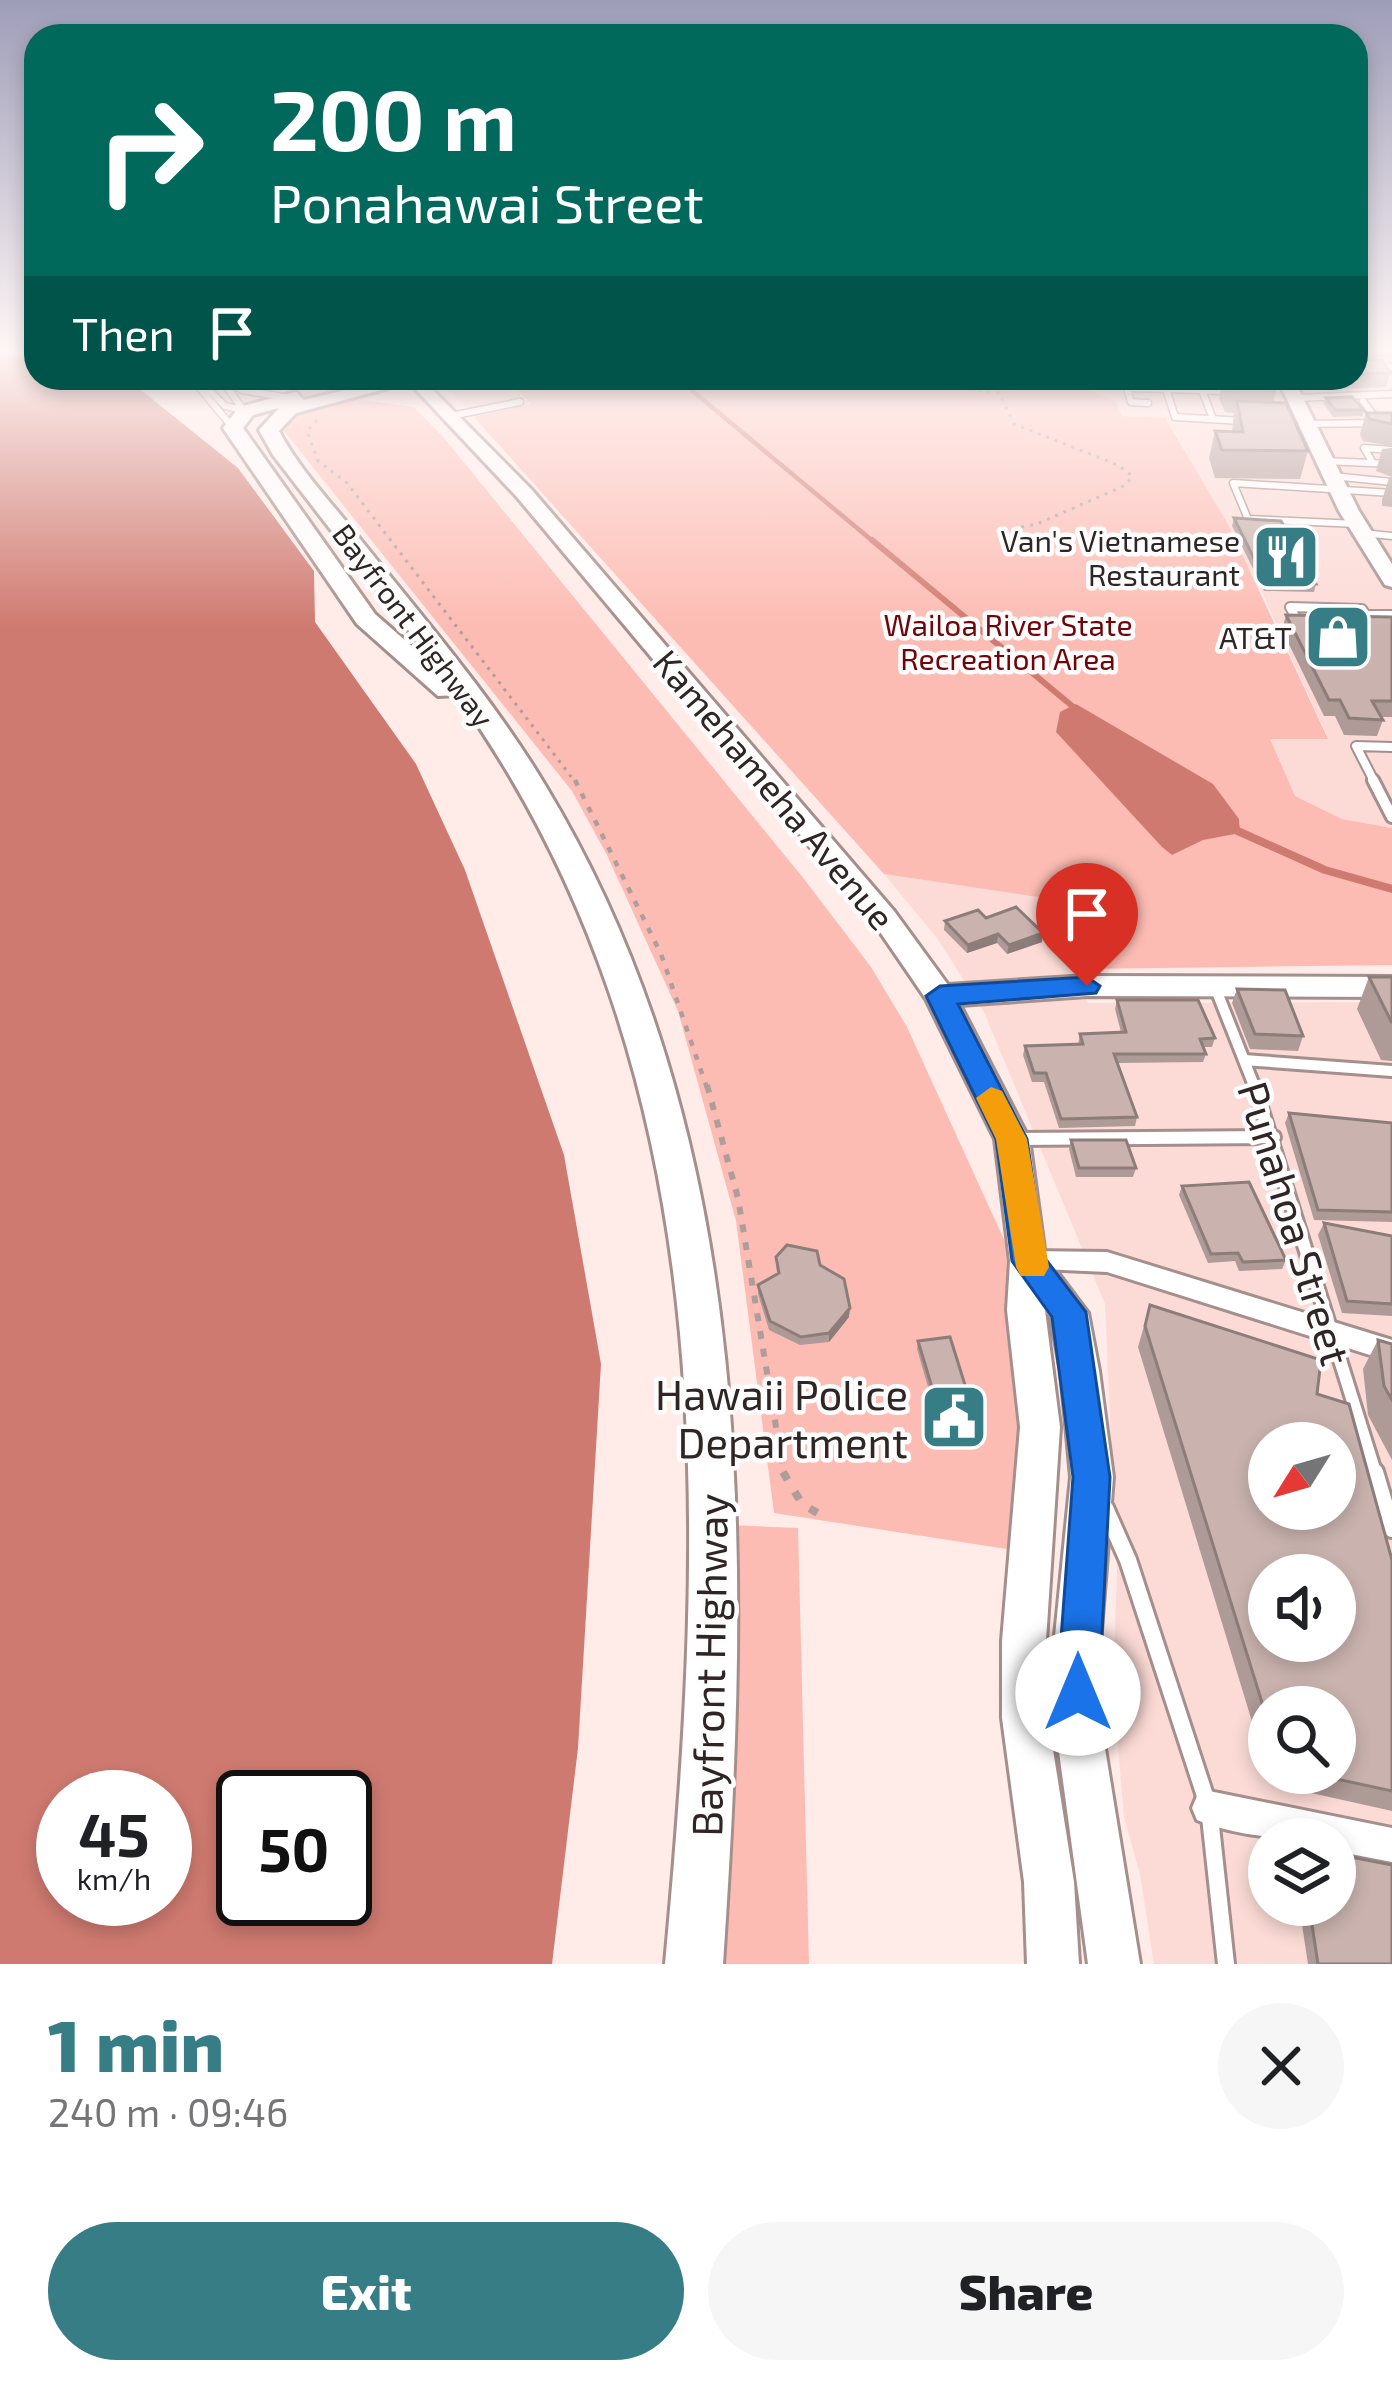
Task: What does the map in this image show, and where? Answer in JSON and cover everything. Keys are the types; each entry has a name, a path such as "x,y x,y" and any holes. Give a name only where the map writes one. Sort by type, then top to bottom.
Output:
{"main road":[{"name":"Bayfront Highway","path":"254,444 366,619 512,755"},
{"name":"Bayfront Highway","path":"277,444 512,755 579,871 631,998 669,1128 696,1259 708,1355 715,1578 710,1781 694,1964"},
{"name":"Kamehameha Avenue","path":"477,444 743,747 884,917 940,996 1012,1139 1028,1261 1026,1310 1040,1427 1024,1641 1025,1718 1049,1882 1054,1964"},
{"path":"1317,444 1359,528 1392,580"},
{"path":"940,996 1021,988 1392,987"},
{"path":"1028,1261 1069,1312 1092,1477 1076,1656 1079,1730 1114,1964"}],"street":[{"path":"1028,1261 1107,1262 1392,1351"},
{"path":"1209,1808 1392,1845"}],"lane":[{"path":"1373,463 1364,448 1392,450"},
{"path":"1332,475 1373,463 1392,464"},
{"path":"1332,475 1392,494"},
{"path":"1392,482 1332,475 1233,483 1248,519 1359,528 1392,536"},
{"path":"1290,607 1362,609 1366,615 1370,622 1298,620 1290,607"},
{"path":"1366,615 1392,615"},
{"path":"1392,747 1356,746 1392,817"},
{"name":"Punahoa Street","path":"1215,987 1274,1137 1392,1529"},
{"path":"1244,1060 1392,1071"},
{"path":"1012,1139 1274,1137"},
{"path":"1092,1477 1128,1560 1209,1808 1226,1964"}],"path":[{"path":"1002,531 1037,524 1126,484 1132,476 1118,465 1063,444"}],"shaded area":[{"path":"0,444 208,444 238,468 314,571 315,622 416,764 465,870 564,1155 601,1364 578,1748 552,1964 0,1964"},
{"path":"1179,444 1392,444 1392,828 1342,819 1295,796 1269,739 1328,738 1261,590"},
{"path":"1076,704 1213,784 1239,819 1240,833 1203,840 1172,855 1056,732 1060,712"},
{"path":"884,874 1052,899 1088,1003 1392,1002 1392,1964 1154,1964 1140,1874 1124,1817 1113,1686 1117,1572 1105,1304 984,1012 937,938"}],"green space":[{"path":"294,444 449,444 871,967 907,1027 1006,1244 1036,1445 1033,1553 774,1513 736,1221 678,1011 607,855 572,791"},
{"name":"Wailoa River State Recreation Area","path":"498,444 1180,444 1229,526 1328,739 1270,739 1295,796 1342,819 1392,828 1392,965 1086,969 1052,899 884,874"},
{"path":"731,1525 798,1528 809,1964 721,1964"}],"building":[{"path":"1220,444 1305,444 1308,451 1222,450"},
{"path":"1234,518 1281,521 1316,584 1266,583"},
{"path":"1286,615 1392,617 1392,701 1372,701 1383,720 1349,718 1340,700 1329,700"},
{"path":"1016,907 1043,933 1009,945 998,934 968,945 945,921 978,910 986,918"},
{"path":"1369,977 1392,977 1392,1023"},
{"path":"1237,989 1285,990 1303,1036 1255,1034"},
{"path":"1117,1000 1198,1000 1215,1038 1200,1039 1206,1054 1114,1054 1137,1117 1061,1119 1046,1073 1034,1073 1025,1046 1083,1044 1080,1034 1126,1032"},
{"path":"1289,1113 1392,1123 1392,1212 1318,1210"},
{"path":"1071,1140 1126,1140 1136,1168 1079,1168"},
{"path":"1249,1182 1286,1260 1243,1262 1238,1253 1211,1254 1182,1186"},
{"path":"1324,1223 1392,1236 1392,1304 1347,1301"},
{"path":"787,1245 817,1251 820,1265 844,1279 850,1308 829,1333 801,1337 770,1321 758,1285 779,1273 776,1257"},
{"path":"1150,1305 1321,1360 1317,1394 1349,1404 1354,1422 1248,1422 1248,1530 1356,1530 1356,1429 1392,1560 1392,1791 1356,1783 1356,1686 1257,1686 1249,1662 1356,1662 1356,1554 1248,1554 1248,1657 1145,1326"},
{"path":"950,1337 980,1433 947,1437 918,1341"},
{"path":"1378,1340 1392,1344 1392,1400 1384,1386"},
{"path":"1356,1858 1392,1865 1392,1964 1318,1964 1312,1926 1356,1926"}],"waterway":[{"path":"756,444 875,543"},
{"path":"872,540 1077,710"},
{"path":"1231,828 1325,870 1392,889"}],"slow traffic":[{"path":"991,1098 1012,1139 1032,1267"}],"place":[{"name":"Van's Vietnamese Restaurant","path":"1286,557"},
{"name":"AT&T","path":"1338,637"},
{"name":"Hawaii Police Department","path":"954,1417"}],"route":[{"path":"1078,1693 1076,1656 1092,1477 1069,1312 1028,1261 1012,1139 940,996 1087,986"}]}
